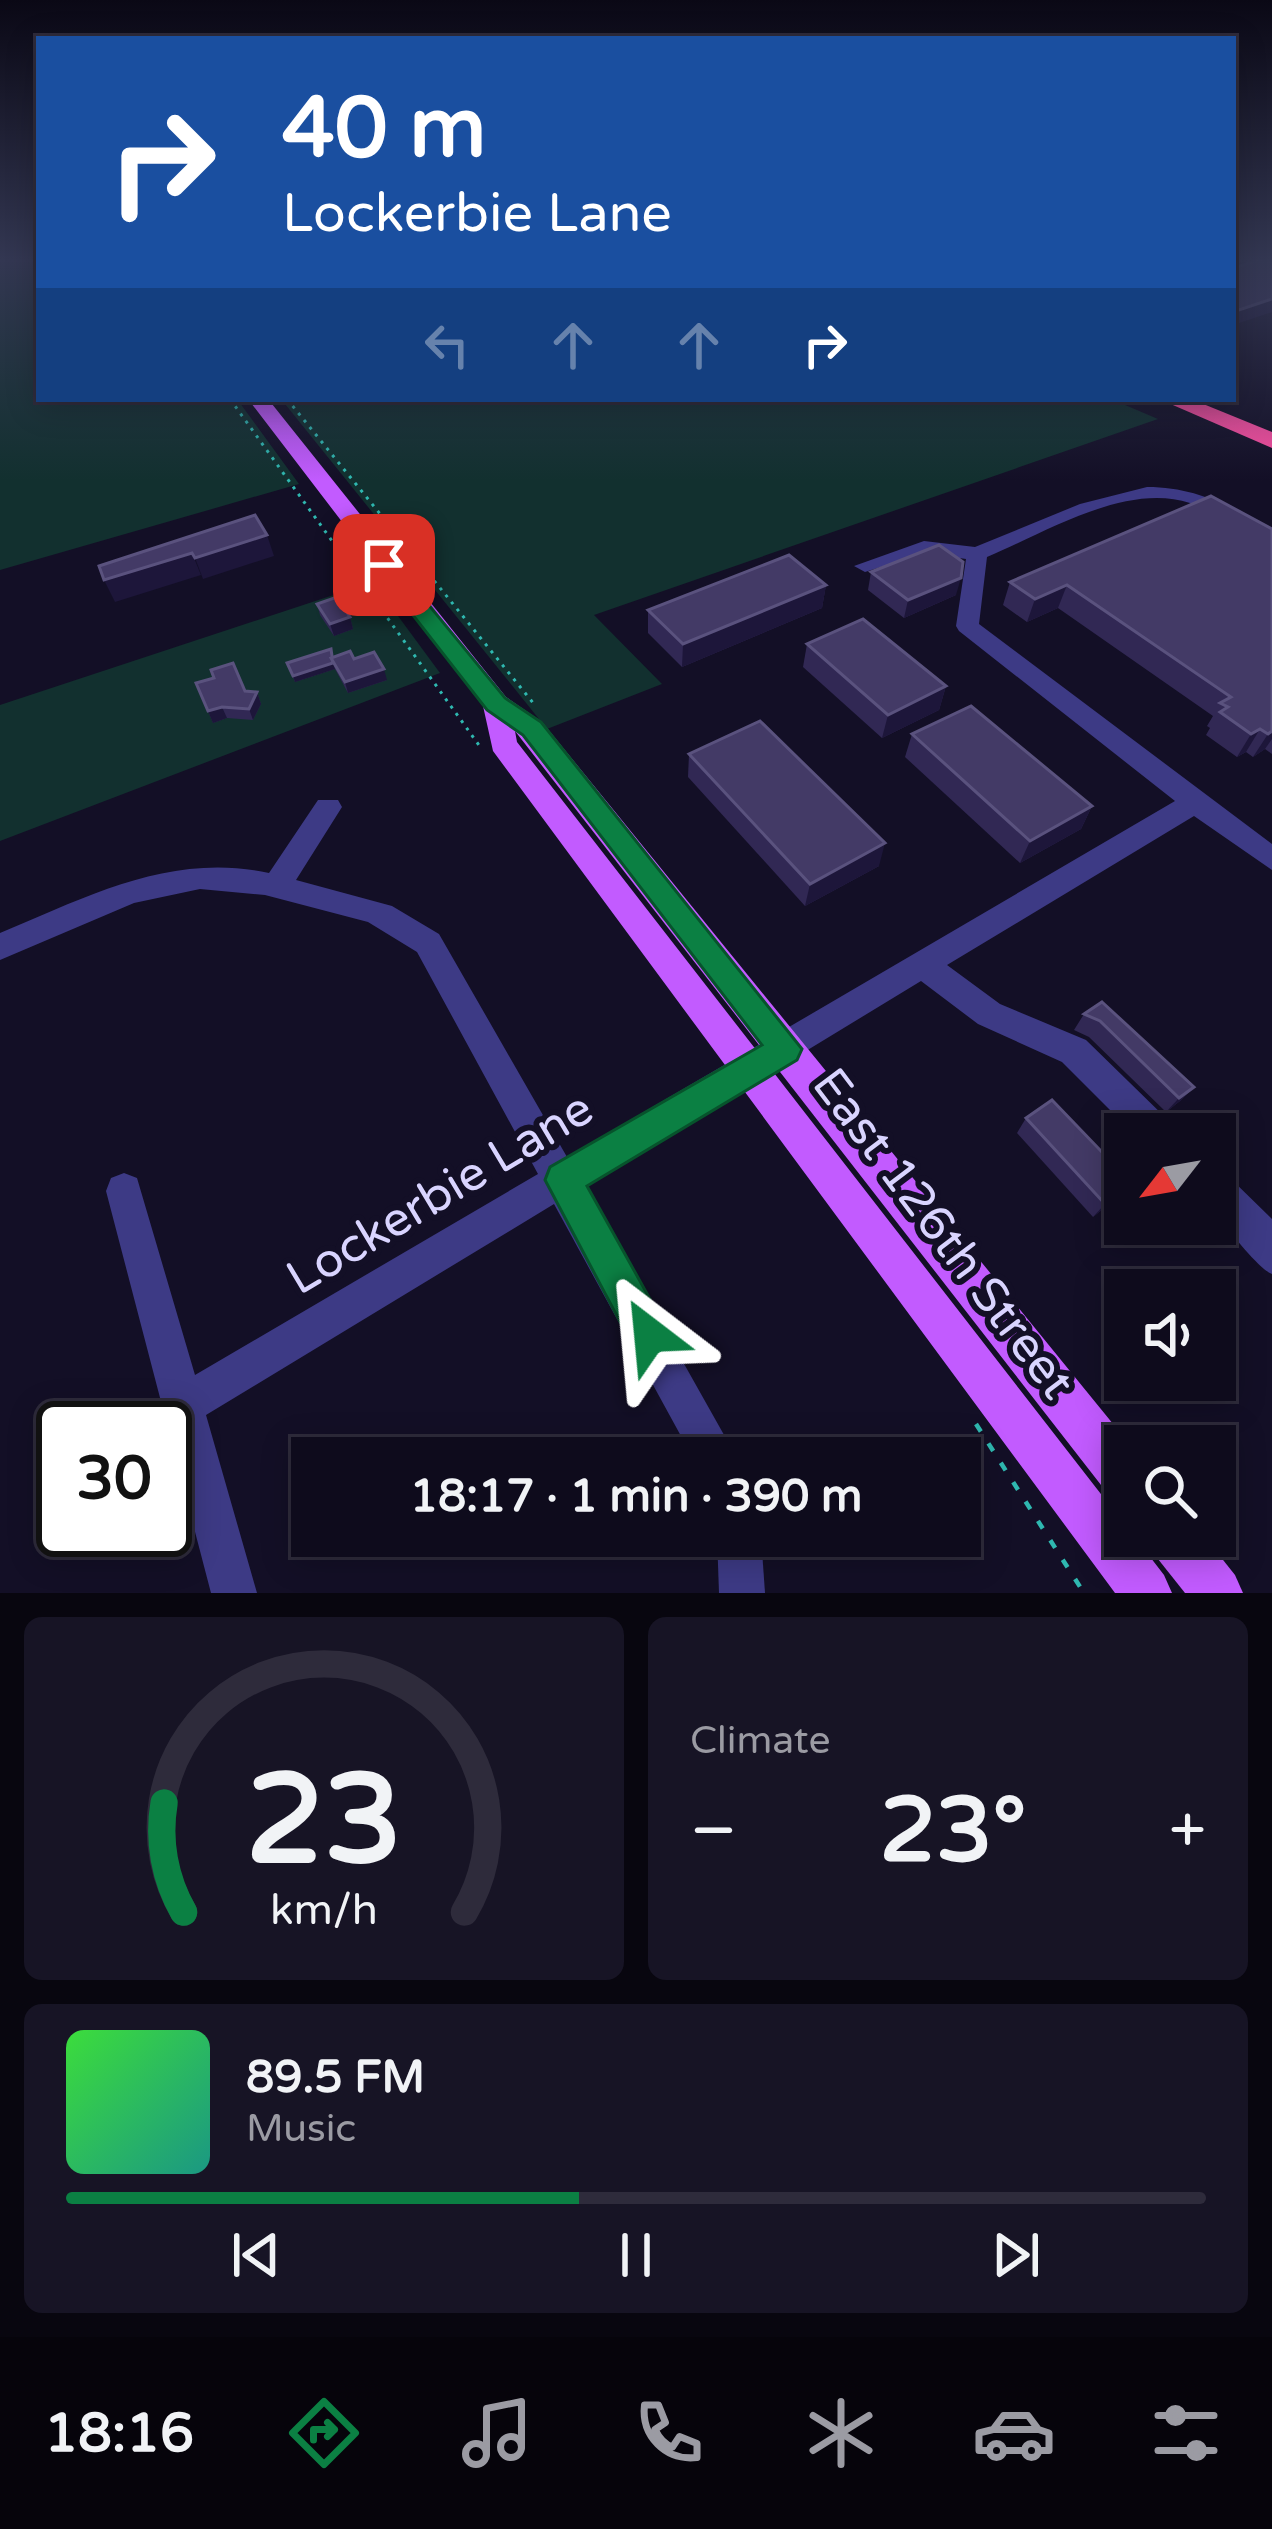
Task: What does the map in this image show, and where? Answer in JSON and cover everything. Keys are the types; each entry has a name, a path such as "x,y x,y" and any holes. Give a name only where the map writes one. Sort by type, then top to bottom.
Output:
{"highway":[{"path":"1236,400 1272,415"},
{"path":"1178,402 1272,441"}],"main road":[{"name":"East 126th Street","path":"260,402 496,704 532,729 1146,1593"},
{"name":"East 126th Street","path":"766,1060 1104,1453"},
{"path":"1189,1557 1217,1593"}],"street":[{"path":"865,566 924,547 977,554 1123,496 1170,493 1196,497 1272,539"},
{"path":"977,554 967,626 1272,859"},
{"name":"Lockerbie Lane","path":"192,1401 1195,802"},
{"path":"277,886 328,807"},
{"path":"0,947 179,879 221,877 277,886 391,916 428,943 704,1437"},
{"path":"924,966 989,1014 1074,1051 1137,1113"},
{"path":"124,1191 183,1401"},
{"path":"1236,1210 1260,1232 1272,1255"},
{"path":"192,1436 234,1593"},
{"path":"740,1557 742,1593"}],"green space":[{"path":"0,332 36,332 36,402 239,402 299,484 0,570"},
{"path":"283,402 1118,402 1158,419 594,615 662,684 547,729"},
{"path":"373,582 440,673 0,841 0,705"}],"building":[{"path":"1211,496 1272,529 1272,731 1268,734 1260,729 1251,734 1220,712 1228,707 1220,703 1231,697 1067,585 1035,599 1010,582"},
{"path":"255,515 267,535 104,580 99,566"},
{"path":"939,545 963,562 961,578 908,600 871,572"},
{"path":"789,555 826,585 683,644 648,610"},
{"path":"337,597 350,617 330,624 317,604"},
{"path":"863,619 946,686 888,715 807,644"},
{"path":"331,649 333,663 293,676 287,663"},
{"path":"350,651 354,659 374,652 384,669 345,682 331,658"},
{"path":"233,663 245,691 257,692 249,709 208,711 196,683 214,678 211,670"},
{"path":"971,706 1092,806 1030,841 912,734"},
{"path":"760,721 885,843 810,884 689,754"},
{"path":"1102,1002 1194,1087 1179,1098 1100,1021 1084,1014"},
{"path":"1052,1100 1104,1154 1104,1203 1026,1118"}],"route":[{"path":"384,565 496,704 532,729 785,1049 563,1180 650,1335"}]}
